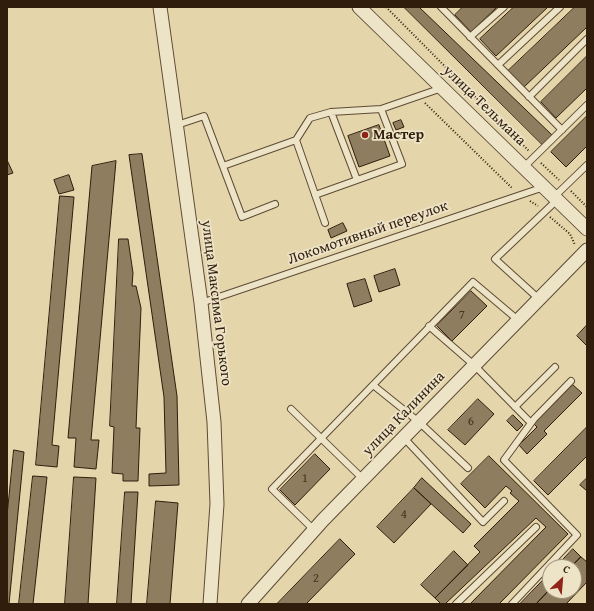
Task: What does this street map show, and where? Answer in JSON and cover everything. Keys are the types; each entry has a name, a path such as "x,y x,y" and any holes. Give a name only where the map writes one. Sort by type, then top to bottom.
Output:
{"street":[{"name":"улица Максима Горького","path":"160,7 201,303 214,422 217,504 210,604"},
{"name":"улица Тельмана","path":"359,7 587,229"},
{"name":"улица Калинина","path":"248,604 314,530 584,252"}],"lane":[{"path":"470,37 504,7"},
{"path":"498,65 560,7"},
{"path":"444,8 470,37 562,130"},
{"path":"529,97 587,39"},
{"path":"223,166 296,140 310,118 331,112 381,109 442,88"},
{"path":"524,167 587,105"},
{"path":"316,195 402,164 381,109"},
{"path":"331,112 357,180"},
{"path":"177,125 204,116 242,217 275,204"},
{"path":"296,140 325,223"},
{"path":"539,299 495,259 544,212 566,186 587,165"},
{"name":"Локомотивный переулок","path":"201,303 544,187"},
{"path":"314,530 272,489 429,326 473,282 518,320"},
{"path":"429,326 474,365 531,423"},
{"path":"515,407 555,367"},
{"path":"512,604 577,535 504,460 531,423 571,381"},
{"path":"373,385 419,422 468,468"},
{"path":"291,409 363,479"},
{"path":"404,438 483,522 504,501"},
{"path":"456,604 536,527"}],"path":[{"path":"386,7 534,157 587,207"},
{"path":"418,96 509,186 544,212 570,234 577,250 584,252"}],"building":[{"path":"404,7 419,7 552,135 543,145"},
{"path":"463,7 497,7 471,32 455,15"},
{"path":"514,7 548,7 496,56 480,39"},
{"path":"575,7 587,7 587,27 524,87 508,71"},
{"path":"587,56 587,88 556,118 541,102"},
{"path":"587,116 587,146 566,167 551,152"},
{"path":"401,120 404,127 396,130 393,123"},
{"path":"379,125 390,156 359,167 348,136"},
{"path":"142,154 177,396 179,485 149,486 149,474 166,473 164,397 129,155"},
{"path":"7,160 13,173 7,175"},
{"path":"116,161 91,440 99,440 96,469 74,467 76,438 68,438 92,166"},
{"path":"69,175 74,190 59,194 54,180"},
{"path":"60,196 74,197 52,445 59,446 57,467 36,465"},
{"path":"343,223 347,231 331,238 328,230"},
{"path":"119,239 128,239 133,273 132,286 136,286 141,308 136,428 140,428 138,481 123,481 123,474 112,473 114,427 110,426"},
{"path":"395,269 400,285 379,292 374,276"},
{"path":"365,279 372,301 354,307 347,284"},
{"path":"471,291 487,306 452,341 437,326"},
{"path":"587,325 587,346 577,336"},
{"path":"573,385 582,393 544,431 547,434 527,454 519,445 537,427 534,424"},
{"path":"478,399 494,414 465,445 448,430"},
{"path":"513,415 523,425 517,431 507,421"},
{"path":"587,427 587,456 548,495 534,481"},
{"path":"14,450 24,452 9,604 7,604 7,516"},
{"path":"315,454 330,469 295,505 280,490"},
{"path":"489,456 568,534 499,604 470,604 546,527 536,518 445,604 441,604 435,598 480,552 474,546 519,501 510,493 512,491 506,486 485,508 461,484"},
{"path":"33,476 47,477 33,604 19,604"},
{"path":"74,477 96,478 88,604 65,604"},
{"path":"422,478 471,524 463,533 414,488"},
{"path":"587,478 587,491 580,485"},
{"path":"414,488 431,504 394,543 377,527"},
{"path":"125,492 138,492 131,604 117,604"},
{"path":"156,501 178,503 170,604 147,604"},
{"path":"340,539 355,554 306,604 277,604"},
{"path":"573,549 581,557 579,559 564,559"},
{"path":"454,551 468,565 435,598 421,585"},
{"path":"581,557 587,562 587,582 582,587 582,559 579,559"},
{"path":"542,581 542,598 536,604 520,604"},
{"path":"542,598 542,599 571,599 566,604 536,604"}],"place":[{"name":"Мастер","path":"365,135"}]}
